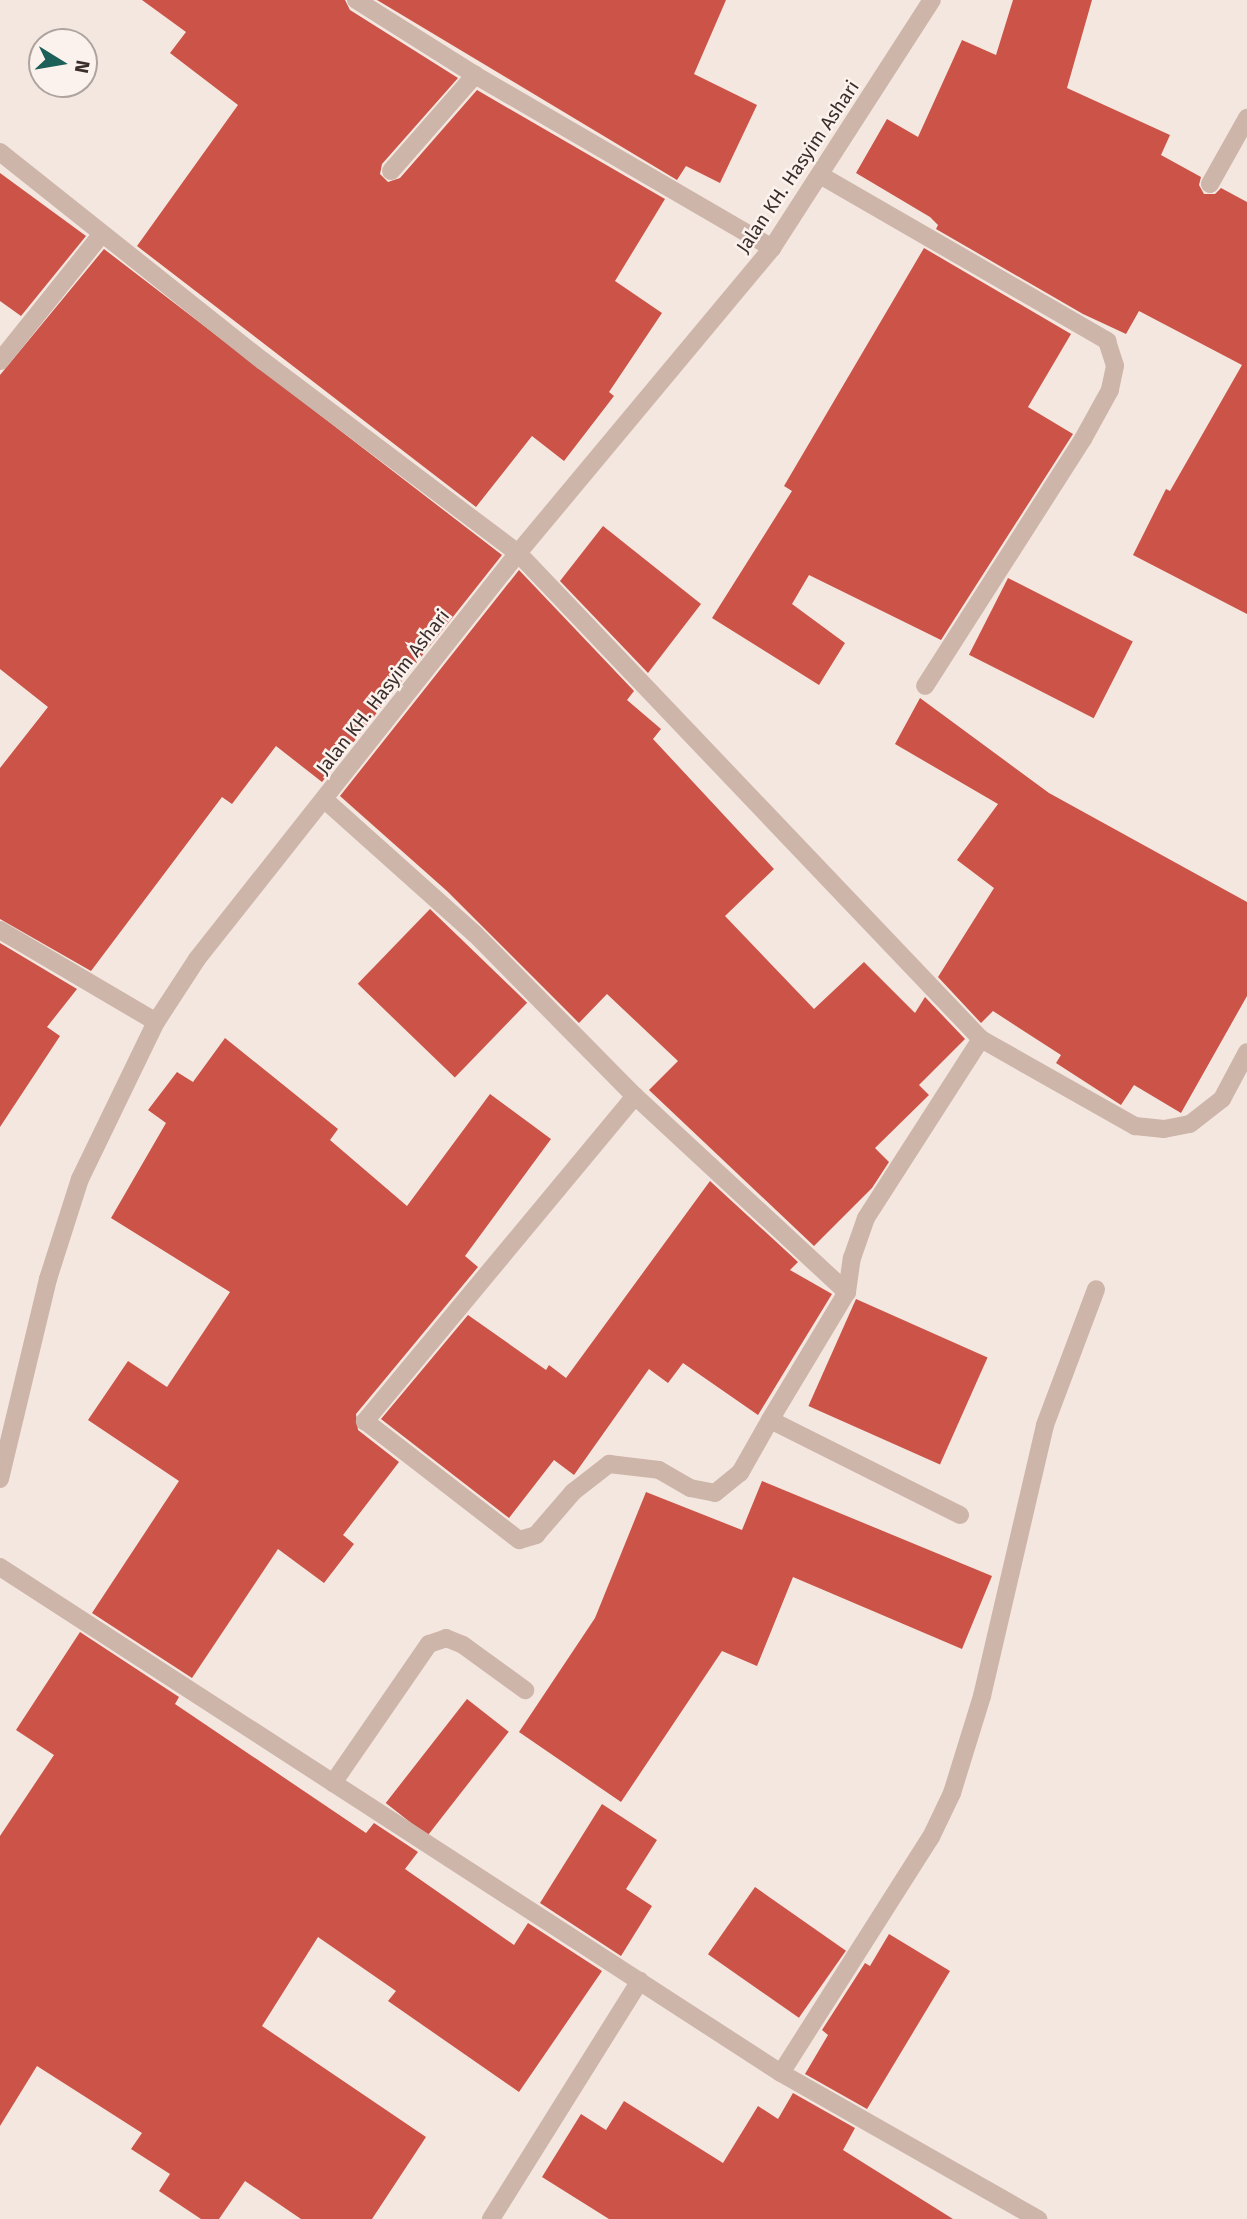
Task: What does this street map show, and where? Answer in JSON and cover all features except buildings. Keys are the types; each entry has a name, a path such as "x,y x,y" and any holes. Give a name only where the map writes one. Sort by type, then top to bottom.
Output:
{"street":[{"path":"356,0 475,75 772,248"},
{"name":"Jalan KH. Hasyim Ashari","path":"0,1479 48,1279 80,1179 156,1022 197,959 518,553 772,248 932,0"},
{"path":"391,171 475,75"},
{"path":"1210,184 1247,118"},
{"path":"0,152 101,235 518,553 981,1039 1135,1126 1164,1129 1191,1124 1222,1099 1247,1052"},
{"path":"820,175 1107,341 1115,366 1110,390 1083,439 925,686"},
{"path":"0,361 101,235"},
{"path":"325,800 475,934 635,1096 848,1292"},
{"path":"0,930 156,1022"},
{"path":"635,1096 365,1421 519,1540 537,1535 573,1492 609,1464 659,1470 690,1488 715,1493 740,1473 848,1292 852,1258 866,1218 981,1039"},
{"path":"781,2073 931,1837 952,1793 982,1696 1045,1424 1096,1289"},
{"path":"770,1420 960,1515"},
{"path":"0,1567 781,2073 1004,2212 1038,2219"},
{"path":"333,1783 429,1644 446,1638 463,1645 525,1690"},
{"path":"491,2219 639,1981"}]}
